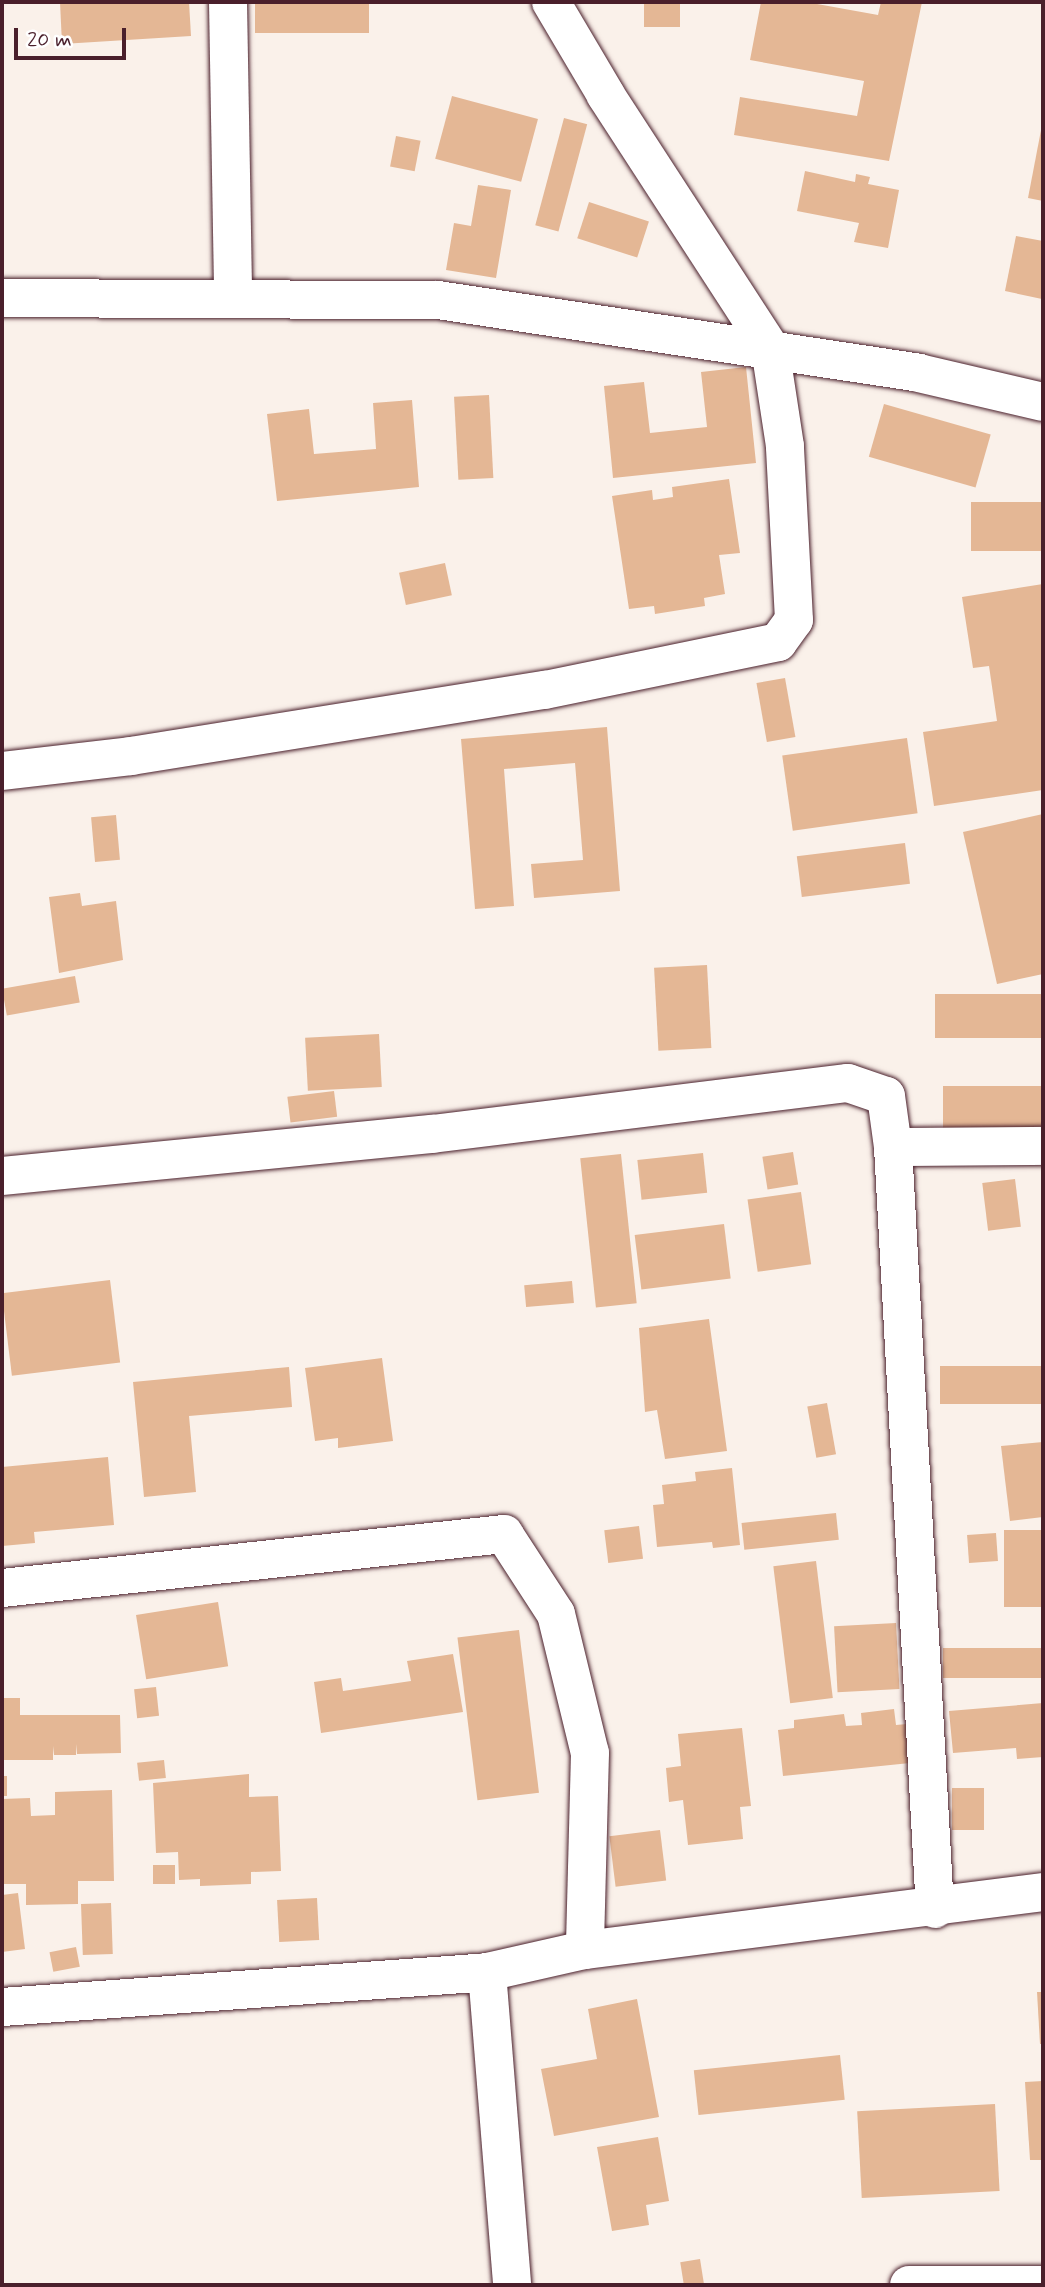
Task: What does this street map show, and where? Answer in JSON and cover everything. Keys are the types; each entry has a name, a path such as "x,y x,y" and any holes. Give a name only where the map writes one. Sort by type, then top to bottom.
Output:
{"street":[{"path":"228,2 233,299"},
{"path":"2,771 131,756 545,690 778,642 794,620 785,446 770,348 606,96 551,2"},
{"path":"2,298 438,300 770,348 919,373 1043,402"},
{"path":"2,1176 432,1134 848,1083 886,1096 893,1147 934,1909"},
{"path":"893,1147 1043,1146"},
{"path":"2,1588 504,1534 556,1614 590,1753 585,1950"},
{"path":"2,2007 487,1972 585,1950 934,1909 1043,1892"},
{"path":"487,1972 512,2285"},
{"path":"909,2285 1043,2285"}],"building":[{"path":"60,2 189,2 191,36 62,44"},
{"path":"255,2 369,2 369,33 255,33"},
{"path":"644,2 680,2 680,27 644,27"},
{"path":"761,2 806,2 878,15 881,2 922,2 889,161 734,135 740,97 857,116 864,81 750,60"},
{"path":"452,96 538,119 521,182 435,159"},
{"path":"564,118 587,124 558,231 535,225"},
{"path":"1043,126 1043,201 1028,198"},
{"path":"396,136 421,141 415,171 390,166"},
{"path":"805,171 855,182 856,174 870,177 868,184 899,190 888,248 854,242 859,223 797,211"},
{"path":"478,185 511,190 496,278 446,270 454,223 471,226"},
{"path":"589,202 649,221 637,258 577,238"},
{"path":"1016,236 1043,241 1042,299 1005,291"},
{"path":"746,367 756,463 613,478 604,386 644,382 650,433 707,427 701,372"},
{"path":"489,395 493,478 458,480 454,397"},
{"path":"412,400 419,487 277,501 267,414 309,409 314,454 376,449 373,403"},
{"path":"884,404 991,435 976,487 869,457"},
{"path":"729,479 740,553 719,555 725,594 704,598 705,606 655,614 654,606 629,609 612,496 652,490 653,500 673,497 672,487"},
{"path":"971,502 1043,502 1043,551 971,551"},
{"path":"445,563 452,595 406,605 399,573"},
{"path":"1043,584 1043,790 934,806 923,732 997,721 989,666 973,668 962,597"},
{"path":"785,678 795,737 767,742 756,683"},
{"path":"607,727 620,891 534,898 531,864 583,860 575,763 504,769 514,906 475,909 461,739"},
{"path":"907,738 918,813 793,831 782,756"},
{"path":"1043,814 1043,974 997,984 963,832"},
{"path":"116,815 120,860 95,862 91,817"},
{"path":"905,843 910,884 802,897 797,856"},
{"path":"80,893 82,906 116,901 123,960 59,973 49,897"},
{"path":"707,965 711,1048 658,1051 654,968"},
{"path":"75,976 80,1003 7,1015 2,989"},
{"path":"935,994 1043,994 1043,1038 935,1038"},
{"path":"379,1034 382,1087 308,1091 305,1038"},
{"path":"943,1086 1043,1086 1043,1131 943,1131"},
{"path":"334,1091 337,1117 291,1123 287,1097"},
{"path":"793,1152 798,1185 768,1189 762,1157"},
{"path":"703,1153 707,1193 642,1200 637,1160"},
{"path":"621,1154 637,1303 596,1307 580,1158"},
{"path":"1015,1179 1021,1227 988,1231 982,1183"},
{"path":"801,1192 811,1264 758,1272 748,1200"},
{"path":"724,1224 731,1279 641,1290 635,1235"},
{"path":"110,1280 120,1362 12,1376 2,1293"},
{"path":"572,1281 574,1303 526,1307 524,1285"},
{"path":"709,1319 727,1451 665,1459 657,1410 645,1412 639,1328"},
{"path":"382,1358 393,1441 338,1448 338,1438 315,1441 305,1368"},
{"path":"940,1366 1043,1366 1043,1404 940,1404"},
{"path":"289,1367 292,1407 189,1416 196,1492 144,1497 133,1382"},
{"path":"827,1403 836,1454 816,1458 807,1406"},
{"path":"1043,1442 1043,1517 1010,1521 1001,1446"},
{"path":"108,1457 114,1525 34,1532 35,1543 2,1546 2,1467"},
{"path":"732,1468 740,1545 713,1548 712,1542 657,1547 653,1505 664,1504 662,1485 696,1481 695,1472"},
{"path":"836,1513 839,1540 744,1550 742,1523"},
{"path":"639,1526 643,1559 608,1563 604,1530"},
{"path":"1004,1530 1043,1530 1043,1607 1004,1607"},
{"path":"996,1533 998,1561 969,1563 967,1535"},
{"path":"816,1561 833,1698 790,1703 773,1566"},
{"path":"218,1602 228,1666 146,1679 136,1615"},
{"path":"896,1623 899,1689 838,1692 834,1626"},
{"path":"519,1630 539,1793 477,1800 457,1638"},
{"path":"943,1648 1043,1648 1043,1678 943,1678"},
{"path":"453,1654 463,1712 321,1733 314,1682 341,1678 343,1691 411,1681 407,1661"},
{"path":"156,1687 159,1716 137,1718 134,1689"},
{"path":"2,1698 20,1698 20,1715 120,1715 121,1753 77,1754 76,1744 76,1755 54,1755 53,1746 53,1760 2,1760"},
{"path":"1043,1703 1043,1757 1017,1759 1016,1748 953,1753 949,1711"},
{"path":"894,1709 896,1725 907,1724 910,1763 783,1776 778,1730 794,1728 794,1720 844,1714 846,1726 862,1725 861,1713"},
{"path":"742,1728 751,1806 740,1807 743,1839 688,1845 683,1800 669,1802 666,1768 681,1766 678,1734"},
{"path":"164,1760 166,1778 139,1781 137,1763"},
{"path":"249,1774 249,1797 278,1796 281,1871 251,1872 251,1884 200,1886 200,1879 179,1880 178,1852 156,1853 153,1783"},
{"path":"2,1776 7,1776 7,1796 2,1796"},
{"path":"952,1788 984,1788 984,1830 952,1830"},
{"path":"112,1790 114,1881 78,1881 78,1904 26,1905 26,1884 2,1884 2,1799 30,1798 31,1816 55,1815 55,1792"},
{"path":"660,1830 666,1881 616,1887 609,1836"},
{"path":"153,1865 175,1865 175,1884 153,1884"},
{"path":"18,1893 25,1949 2,1952 2,1895"},
{"path":"317,1898 319,1940 279,1942 277,1900"},
{"path":"111,1903 113,1954 83,1955 81,1904"},
{"path":"76,1947 80,1967 53,1972 49,1952"},
{"path":"1037,1992 1043,1992 1043,2044 1040,2044"},
{"path":"637,1999 659,2117 554,2136 541,2069 597,2059 588,2009"},
{"path":"840,2055 845,2100 699,2115 694,2070"},
{"path":"1043,2081 1043,2160 1030,2160 1025,2082"},
{"path":"995,2104 1000,2191 862,2198 857,2111"},
{"path":"658,2137 669,2201 646,2205 649,2225 612,2231 597,2147"},
{"path":"700,2259 704,2284 684,2285 680,2262"}]}
